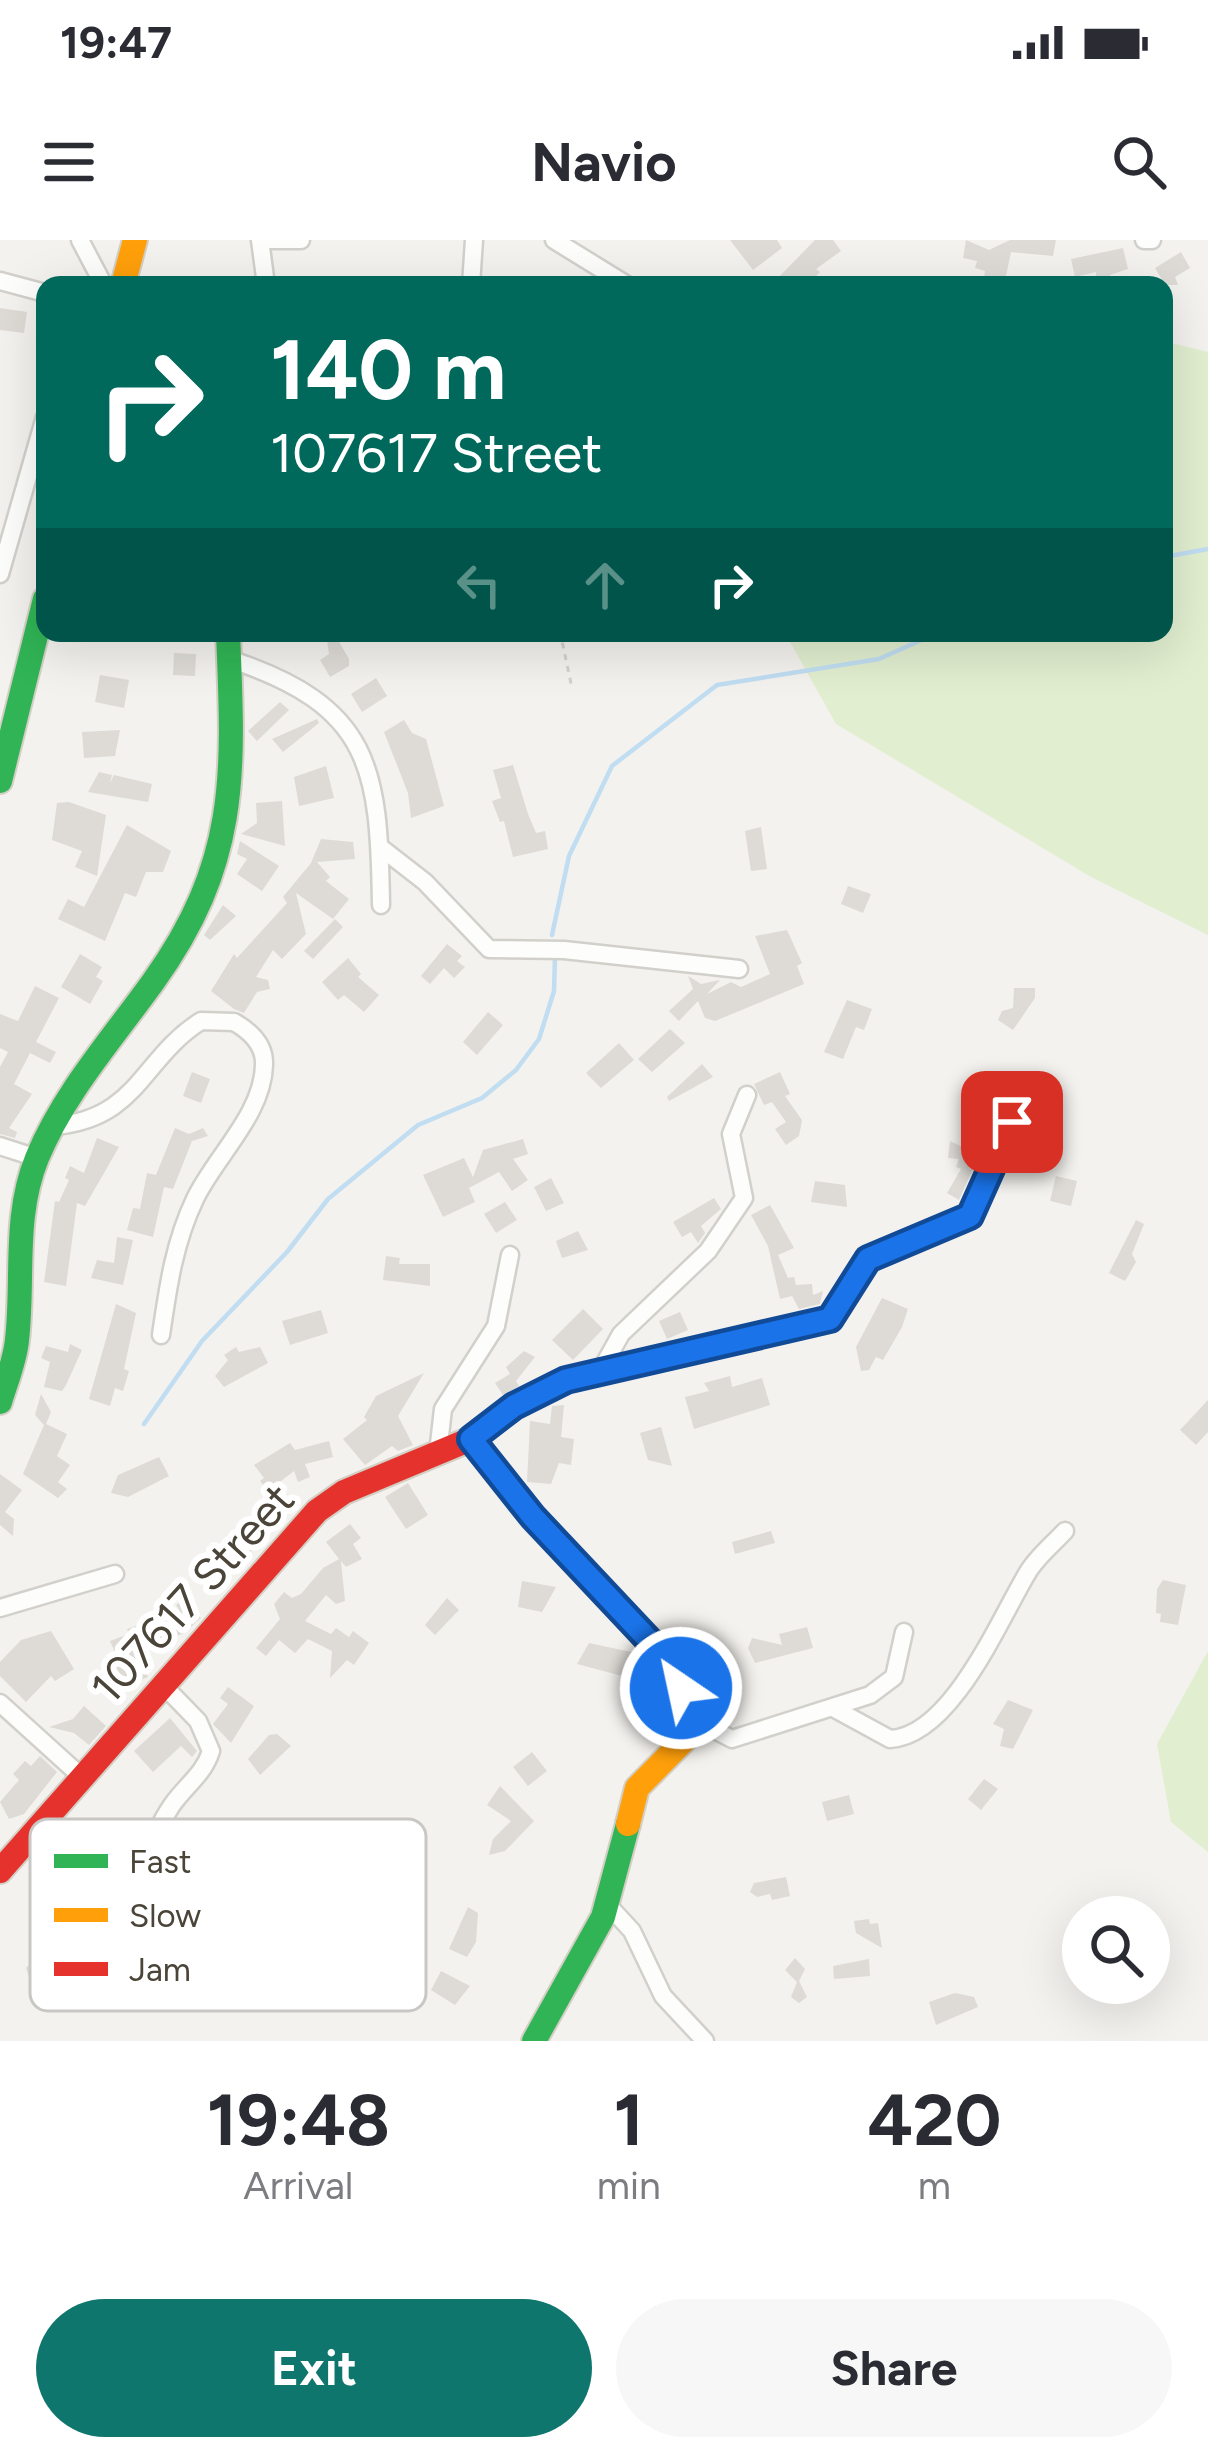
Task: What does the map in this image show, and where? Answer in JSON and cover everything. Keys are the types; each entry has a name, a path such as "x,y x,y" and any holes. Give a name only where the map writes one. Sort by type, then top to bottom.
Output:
{"street":[{"path":"80,240 104,276"},
{"path":"112,276 135,240"},
{"path":"260,240 265,276"},
{"path":"270,240 301,240"},
{"path":"472,276 474,240"},
{"path":"554,240 612,276"},
{"path":"0,281 36,291"},
{"path":"0,574 36,448"},
{"path":"0,781 36,635"},
{"path":"0,1402 17,1343 17,1247 37,1158 213,881 228,815 228,642"},
{"path":"229,659 275,674 328,708 352,734 370,770 380,847 381,905"},
{"path":"380,847 425,882 489,949 564,950 739,969"},
{"path":"55,1126 89,1123 112,1110 201,1021 233,1022 259,1043 264,1061 260,1085 188,1217 172,1256 160,1335"},
{"path":"601,1370 621,1334 709,1251 744,1198 731,1134 747,1095"},
{"name":"107617 Street","path":"47,1819 317,1511 344,1492 471,1439 514,1406 601,1370 830,1319 868,1259 970,1216 1012,1122"},
{"path":"0,1146 37,1158"},
{"path":"438,1453 438,1420 496,1326 510,1255"},
{"path":"471,1439 533,1517 661,1653 701,1723 733,1739 870,1695 894,1677 904,1632"},
{"path":"835,1709 890,1739 920,1727 984,1658 1029,1570 1065,1531"},
{"path":"0,1609 115,1574"},
{"path":"163,1685 198,1721 211,1751 202,1771 173,1803 165,1819"},
{"path":"0,1702 84,1779"},
{"path":"534,2041 608,1905 638,1788 701,1723"},
{"name":"107617 Street","path":"0,1871 30,1838"},
{"path":"608,1905 632,1931 663,1996 705,2041"}],"path":[{"path":"562,642 572,688"}],"green space":[{"path":"1173,344 1208,352 1208,935 1091,877 836,724 790,642 1173,642"},
{"path":"1208,1651 1208,1852 1171,1822 1157,1744"}],"building":[{"path":"730,240 777,240 782,248 753,270"},
{"path":"815,240 833,240 841,251 816,269 820,272 816,276 780,276"},
{"path":"966,240 989,250 1010,240 1056,240 1053,256 1011,252 1006,276 984,276 985,271 975,268 977,261 963,258"},
{"path":"1123,248 1128,269 1110,276 1096,276 1096,272 1075,276 1071,259"},
{"path":"1181,252 1190,268 1175,277 1178,285 1173,285 1173,276 1160,276 1155,268"},
{"path":"0,308 27,312 24,333 0,330"},
{"path":"327,642 339,642 349,666 330,677 320,660 329,654"},
{"path":"174,653 196,654 195,676 173,675"},
{"path":"100,675 129,680 124,708 95,702"},
{"path":"376,678 387,696 362,712 351,694"},
{"path":"280,702 289,710 257,741 248,731"},
{"path":"317,719 319,723 283,752 272,739"},
{"path":"404,720 412,733 426,739 444,806 411,818 408,793 384,732"},
{"path":"120,730 115,756 84,758 82,732"},
{"path":"513,765 528,814 536,833 545,831 548,849 513,857 504,821 500,822 492,801 501,798 493,770"},
{"path":"326,766 334,798 299,806 294,777"},
{"path":"99,772 112,775 110,783 114,775 152,784 148,802 88,792"},
{"path":"282,801 285,846 241,834 257,823 256,803"},
{"path":"69,802 106,815 97,876 75,867 82,851 52,840 57,803"},
{"path":"127,825 171,851 163,872 146,872 136,897 125,893 105,941 58,919 68,899 84,907"},
{"path":"761,827 767,869 751,871 745,831"},
{"path":"321,839 353,842 355,859 317,862 330,877 326,881 349,899 333,919 296,893 306,934 282,959 273,950 256,977 268,980 270,989 257,992 244,1013 234,1009 211,991 234,954 237,958 287,903 283,897 311,863"},
{"path":"240,841 279,866 262,891 237,874 247,859 237,854"},
{"path":"848,886 871,894 863,913 841,904"},
{"path":"223,905 236,916 210,940 204,935"},
{"path":"335,919 343,927 313,959 304,951"},
{"path":"787,930 802,963 797,966 804,984 715,1021 705,1018 698,1001 679,1021 669,1011 693,989 688,976 701,984 720,980 707,994 731,982 741,987 770,974 755,936"},
{"path":"447,944 462,956 457,961 465,967 454,978 444,968 430,984 421,976"},
{"path":"80,954 102,967 96,977 103,981 90,1004 61,987"},
{"path":"348,958 361,974 358,977 379,995 364,1012 344,995 338,1000 322,982"},
{"path":"35,986 59,998 36,1042 56,1052 50,1063 30,1053 14,1084 32,1094 9,1128 17,1132 15,1138 0,1134 0,1067 8,1052 0,1048 0,1014 18,1021"},
{"path":"1014,988 1035,988 1035,998 1013,1030 998,1020 1002,1011 1013,1008"},
{"path":"847,1000 872,1009 864,1030 856,1027 843,1059 824,1052"},
{"path":"488,1012 503,1025 477,1055 463,1042"},
{"path":"670,1029 685,1043 652,1072 638,1059"},
{"path":"619,1043 634,1060 601,1088 586,1073"},
{"path":"702,1064 713,1077 669,1101 667,1097"},
{"path":"192,1072 210,1079 201,1103 183,1096"},
{"path":"780,1072 790,1094 785,1096 802,1120 799,1136 786,1145 775,1129 786,1122 772,1102 764,1105 754,1084"},
{"path":"175,1128 189,1134 203,1128 208,1136 192,1141 173,1189 164,1187 153,1237 127,1230 133,1208 140,1209 147,1173 156,1175"},
{"path":"97,1138 119,1147 85,1206 77,1203 66,1286 44,1282 55,1201 59,1202 69,1180 65,1178 70,1166 84,1173"},
{"path":"523,1139 528,1154 513,1159 528,1180 512,1191 499,1172 469,1188 475,1202 443,1217 423,1175 464,1158 473,1177 483,1150"},
{"path":"950,1141 979,1155 959,1200 947,1193 961,1169 956,1167 959,1159 948,1158"},
{"path":"1056,1176 1077,1181 1071,1206 1050,1201"},
{"path":"551,1178 564,1203 546,1211 534,1187"},
{"path":"815,1181 845,1185 847,1207 811,1202"},
{"path":"714,1198 721,1209 701,1226 705,1233 698,1243 691,1232 682,1237 673,1222"},
{"path":"505,1202 517,1220 496,1233 484,1214"},
{"path":"770,1205 794,1248 778,1255 788,1278 794,1277 796,1285 812,1284 813,1295 823,1291 820,1304 799,1309 792,1296 780,1299 768,1246 751,1215"},
{"path":"1136,1220 1144,1224 1132,1254 1136,1262 1125,1281 1109,1273"},
{"path":"578,1231 588,1250 562,1258 556,1241"},
{"path":"117,1237 133,1240 123,1285 91,1278 97,1260 114,1263"},
{"path":"386,1256 400,1258 399,1264 430,1264 430,1286 383,1280"},
{"path":"882,1298 908,1309 883,1360 876,1357 869,1370 861,1371 856,1347"},
{"path":"116,1304 136,1313 124,1369 129,1371 123,1391 115,1388 110,1406 89,1399"},
{"path":"583,1309 603,1329 573,1360 552,1340"},
{"path":"321,1310 328,1333 290,1345 282,1321"},
{"path":"680,1312 688,1330 667,1339 659,1321"},
{"path":"70,1344 82,1350 66,1385 62,1391 44,1387 50,1362 41,1358 46,1346 68,1352"},
{"path":"236,1347 239,1352 260,1347 268,1363 224,1387 215,1376 228,1360 224,1355"},
{"path":"524,1351 535,1357 516,1381 519,1386 503,1395 495,1383 510,1374 506,1367"},
{"path":"424,1373 398,1416 413,1445 398,1451 392,1446 365,1465 343,1439 367,1420 364,1417 376,1396"},
{"path":"730,1376 732,1387 762,1378 770,1405 694,1429 685,1397 709,1391 704,1383"},
{"path":"41,1394 51,1412 46,1424 67,1434 57,1456 70,1465 58,1482 67,1489 58,1498 23,1474 44,1425 35,1415"},
{"path":"1208,1400 1208,1432 1196,1445 1180,1430"},
{"path":"564,1405 561,1437 574,1439 571,1465 559,1463 551,1484 527,1482 530,1421 550,1424 552,1406"},
{"path":"661,1427 672,1466 648,1460 640,1433"},
{"path":"329,1441 333,1457 305,1464 310,1477 298,1482 294,1471 268,1491 260,1481 264,1478 254,1465 290,1443 295,1450"},
{"path":"159,1457 169,1476 128,1497 111,1493 118,1475"},
{"path":"0,1474 22,1490 5,1512 14,1519 13,1536 0,1525"},
{"path":"408,1483 428,1515 406,1529 385,1497"},
{"path":"264,1507 279,1521 247,1556 232,1542"},
{"path":"350,1524 361,1538 353,1544 362,1559 346,1567 341,1561 345,1601 336,1604 326,1595 305,1621 331,1634 336,1628 349,1637 353,1631 369,1643 354,1665 347,1660 330,1678 332,1651 308,1639 295,1653 279,1640 266,1656 256,1648 280,1619 274,1604 284,1592 292,1598 301,1594 323,1568 339,1559 326,1542"},
{"path":"771,1531 775,1543 735,1554 732,1542"},
{"path":"1163,1580 1186,1585 1178,1625 1160,1622 1161,1614 1156,1613 1157,1589"},
{"path":"522,1581 556,1587 542,1612 518,1607"},
{"path":"186,1598 201,1618 184,1633 136,1653 148,1677 121,1688 112,1669 121,1665 110,1641 129,1634 127,1629 180,1611 176,1605"},
{"path":"447,1598 459,1610 435,1635 425,1625"},
{"path":"807,1627 813,1648 755,1663 748,1648 752,1638 782,1645 779,1634"},
{"path":"51,1631 74,1669 55,1681 51,1676 26,1702 0,1676 0,1662 21,1640"},
{"path":"589,1643 636,1653 626,1677 577,1664"},
{"path":"228,1687 254,1706 231,1743 213,1724 228,1704 220,1698"},
{"path":"1008,1700 1033,1710 1013,1749 1000,1746 1004,1729 993,1724"},
{"path":"84,1706 106,1726 89,1745 74,1733 49,1727 73,1719"},
{"path":"170,1718 197,1751 192,1757 181,1746 153,1772 134,1751"},
{"path":"277,1734 291,1746 260,1775 248,1759 269,1735"},
{"path":"532,1752 547,1771 528,1786 513,1767"},
{"path":"40,1756 57,1772 24,1814 9,1819 0,1802 19,1780 13,1774 25,1761 31,1766"},
{"path":"984,1779 998,1789 981,1810 968,1799"},
{"path":"500,1786 534,1821 505,1851 489,1855 493,1839 511,1821 487,1805"},
{"path":"849,1795 854,1814 827,1821 822,1802"},
{"path":"786,1877 790,1896 772,1900 770,1894 757,1897 750,1892 754,1883"},
{"path":"468,1907 478,1913 476,1942 467,1957 449,1949"},
{"path":"869,1919 870,1924 878,1923 882,1948 856,1933 854,1921"},
{"path":"795,1958 805,1969 799,1981 807,1997 799,2003 791,1997 797,1982 785,1970"},
{"path":"869,1959 870,1976 834,1979 833,1966"},
{"path":"441,1971 470,1986 455,2005 431,1990"},
{"path":"955,1993 974,1997 978,2007 936,2025 929,2002"}],"waterway":[{"path":"1173,555 1208,549"},
{"path":"552,935 569,856 612,766 717,685 879,659 917,642"},
{"path":"144,1424 202,1341 287,1252 328,1199 418,1125 482,1098 516,1070 539,1039 554,991 555,956"}],"traffic: fast":[{"path":"0,781 36,635"},
{"path":"0,1402 16,1348 22,1225 37,1158 75,1089 181,938 216,856 230,774 228,642"},
{"path":"612,1369 830,1319 868,1259 970,1216 1012,1122"},
{"path":"534,2041 603,1917 628,1824"}],"traffic: slow":[{"path":"125,276 135,240"},
{"path":"471,1439 533,1517 661,1653 701,1723 637,1788 628,1824"}],"traffic: jam":[{"path":"46,1819 317,1511 344,1492 471,1439 514,1407 566,1380 612,1369"},
{"path":"0,1871 30,1837"}],"route":[{"path":"681,1688 661,1653 533,1517 471,1439 514,1406 566,1380 618,1364 746,1342 830,1319 868,1259 944,1231 970,1216 999,1142 1012,1122"}]}
